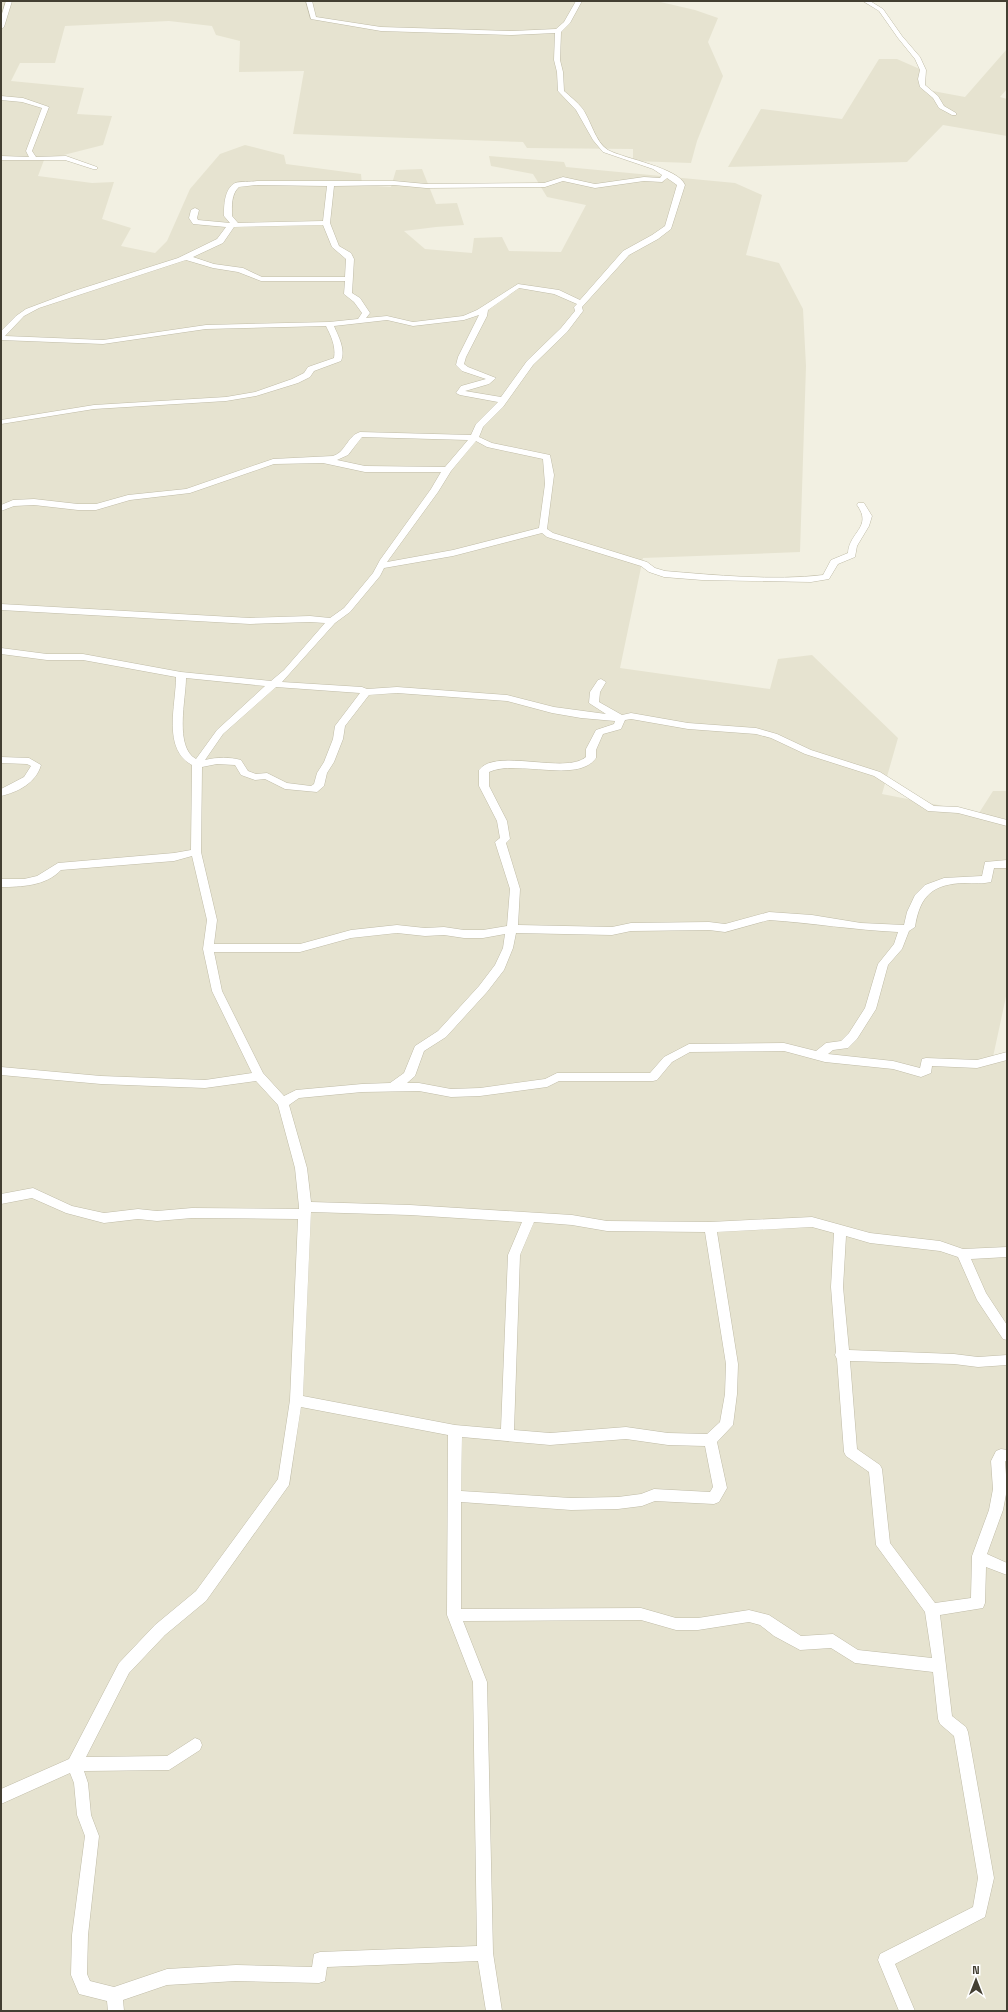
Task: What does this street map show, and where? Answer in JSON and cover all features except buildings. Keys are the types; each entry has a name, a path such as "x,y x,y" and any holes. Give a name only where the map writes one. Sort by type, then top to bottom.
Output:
{"street":[{"path":"1,28 9,1"},
{"path":"308,1 312,18 381,29 512,33 558,31 567,23 579,1"},
{"path":"866,1 881,10 900,37 918,58 923,70 921,79 922,86 936,97 941,107 954,114"},
{"path":"485,1953 320,1960 319,1974 236,1973 167,1977 114,1995 85,1988 79,1976 80,1935 92,1836 84,1815 81,1783 74,1764 124,1668 160,1630 201,1596 284,1481 296,1400 304,1210 301,1168 282,1103 259,1076 217,991 208,948 212,920 207,893 196,852 197,764 220,732 287,672 332,621 348,610 377,574 381,566 436,490 447,470 475,438 479,426 503,400 530,363 564,330 582,303 626,253 655,237 668,226 681,185 680,182 667,173 606,150 596,140 579,109 561,91 560,72 557,60 558,31"},
{"path":"1,98 23,100 46,107 46,113 37,126 34,142 29,151 34,159"},
{"path":"1,158 66,158 95,168"},
{"path":"234,224 228,216 228,206 231,192 237,185 257,183 394,183 426,186 545,185 563,179 595,186 644,179 662,180 667,173"},
{"path":"331,184 326,223 336,247 348,254 350,259 348,294 357,300 366,313 361,320"},
{"path":"195,210 193,218 196,222 234,224 326,223"},
{"path":"1,335 15,319 26,312 73,293 130,277 187,258 221,241 234,224"},
{"path":"187,258 213,266 240,270 261,279 349,279"},
{"path":"1,338 102,342 206,327 329,324 387,318 413,324 464,318 484,309 518,286 556,292 582,303"},
{"path":"484,309 483,316 462,357 460,366 464,369 492,378 486,382 464,388 460,393 503,400"},
{"path":"1,422 15,421 36,415 94,407 226,399 275,389 306,375 311,369 338,359 339,355 336,342 329,324"},
{"path":"1,508 13,504 34,502 96,507 115,504 128,498 187,491 273,462 323,460 341,456 348,452 353,440 360,434 420,435 475,438 490,445 547,457 550,472 543,530"},
{"path":"323,460 353,468 365,469 447,470"},
{"path":"381,566 453,553 543,530 550,535 644,564 652,570 664,574 740,579 811,579 826,577 834,562 852,555 853,546 865,526 867,517 866,509 861,505"},
{"path":"1,607 250,621 310,619 332,621"},
{"path":"1,651 47,657 83,657 181,675 273,684 362,690 366,692 397,690 507,698 538,705 552,710 587,716 621,718 630,716 688,726 756,732 774,736 808,752 877,774 932,809 958,810 1007,823"},
{"path":"181,675 182,684 178,726 185,756 197,764 216,761 238,762 244,773 255,777 268,776 285,786 313,790 319,786 322,773 329,762 338,739 340,726 366,692"},
{"path":"601,682 595,692 594,703 621,718"},
{"path":"394,1086 409,1076 419,1049 446,1030 483,989 500,966 508,948 512,929 516,889 500,842 505,839 502,821 484,786 484,770 496,765 527,764 573,767 584,764 591,758 589,751 596,734 602,730 618,727 621,718"},
{"path":"1,760 29,761 36,765 31,775 23,783 1,793"},
{"path":"1,883 29,881 54,874 58,866 174,857 196,852"},
{"path":"208,948 300,948 352,934 397,929 425,932 444,931 464,934 483,934 512,929 612,931 631,927 709,926 725,928 769,916 812,919 861,927 904,929 910,927 912,912 917,906 920,896 933,884 941,881 987,879 988,865 1007,864"},
{"path":"818,1056 830,1046 844,1045 853,1036 870,1009 883,964 898,946 904,929"},
{"path":"282,1103 296,1094 394,1086 419,1087 451,1093 480,1092 522,1085 547,1083 557,1078 619,1076 653,1077 659,1067 677,1052 689,1048 784,1047 818,1056 893,1065 921,1073 927,1070 926,1062 977,1064 1007,1056"},
{"path":"1,1071 101,1080 205,1084 259,1076"},
{"path":"1,1199 33,1193 70,1210 104,1218 138,1214 157,1216 192,1213 304,1210 410,1210 572,1220 607,1226 710,1227 812,1222 870,1238 940,1246 963,1254 1007,1252"},
{"path":"507,1436 514,1255 530,1218"},
{"path":"296,1400 455,1431 550,1439 626,1432 668,1439 710,1440 726,1425 731,1394 732,1364 710,1227"},
{"path":"840,1230 837,1287 841,1355 851,1452 875,1470 883,1545 932,1610 940,1666 945,1719 961,1732 986,1878 980,1912 886,1960 907,2011"},
{"path":"963,1254 981,1296 1007,1334"},
{"path":"841,1355 954,1359 978,1362 1007,1360"},
{"path":"455,1431 454,1615 480,1682 485,1953 494,2011"},
{"path":"454,1496 572,1504 618,1503 642,1500 654,1495 714,1498 720,1488 710,1440"},
{"path":"932,1610 978,1603 979,1556 996,1510 1000,1489 998,1461 1001,1455 1007,1456"},
{"path":"979,1556 984,1560 1007,1569"},
{"path":"454,1615 641,1614 676,1624 698,1624 749,1616 764,1620 779,1632 800,1643 833,1641 855,1656 940,1666"},
{"path":"1,1797 74,1764 169,1763 195,1745"},
{"path":"114,1995 116,2011"}],"shaded area":[{"path":"1,1 656,1 695,10 718,18 708,42 723,76 697,141 691,163 633,161 633,149 527,148 523,142 293,134 304,71 239,72 240,41 216,35 212,26 169,21 65,26 55,63 20,63 11,81 84,88 77,114 112,116 103,145 44,160 38,176 92,183 114,182 102,219 131,228 121,246 155,253 167,241 190,189 220,154 245,145 284,155 286,164 361,174 362,185 391,187 396,170 422,169 436,204 457,203 464,225 404,231 425,249 472,253 474,238 502,237 509,251 561,252 586,205 547,197 533,174 491,166 489,156 564,162 566,167 735,183 762,195 746,255 779,263 803,309 806,366 800,552 643,558 620,668 770,689 778,659 812,655 898,738 882,794 979,813 993,791 1007,791 1007,992 993,1057 1007,1057 1007,2011 1,2011"},
{"path":"1007,49 1007,89 1000,97 1007,99 1007,136 943,125 907,162 728,167 761,109 842,119 879,59 897,59 922,70 922,89 965,97"}]}
